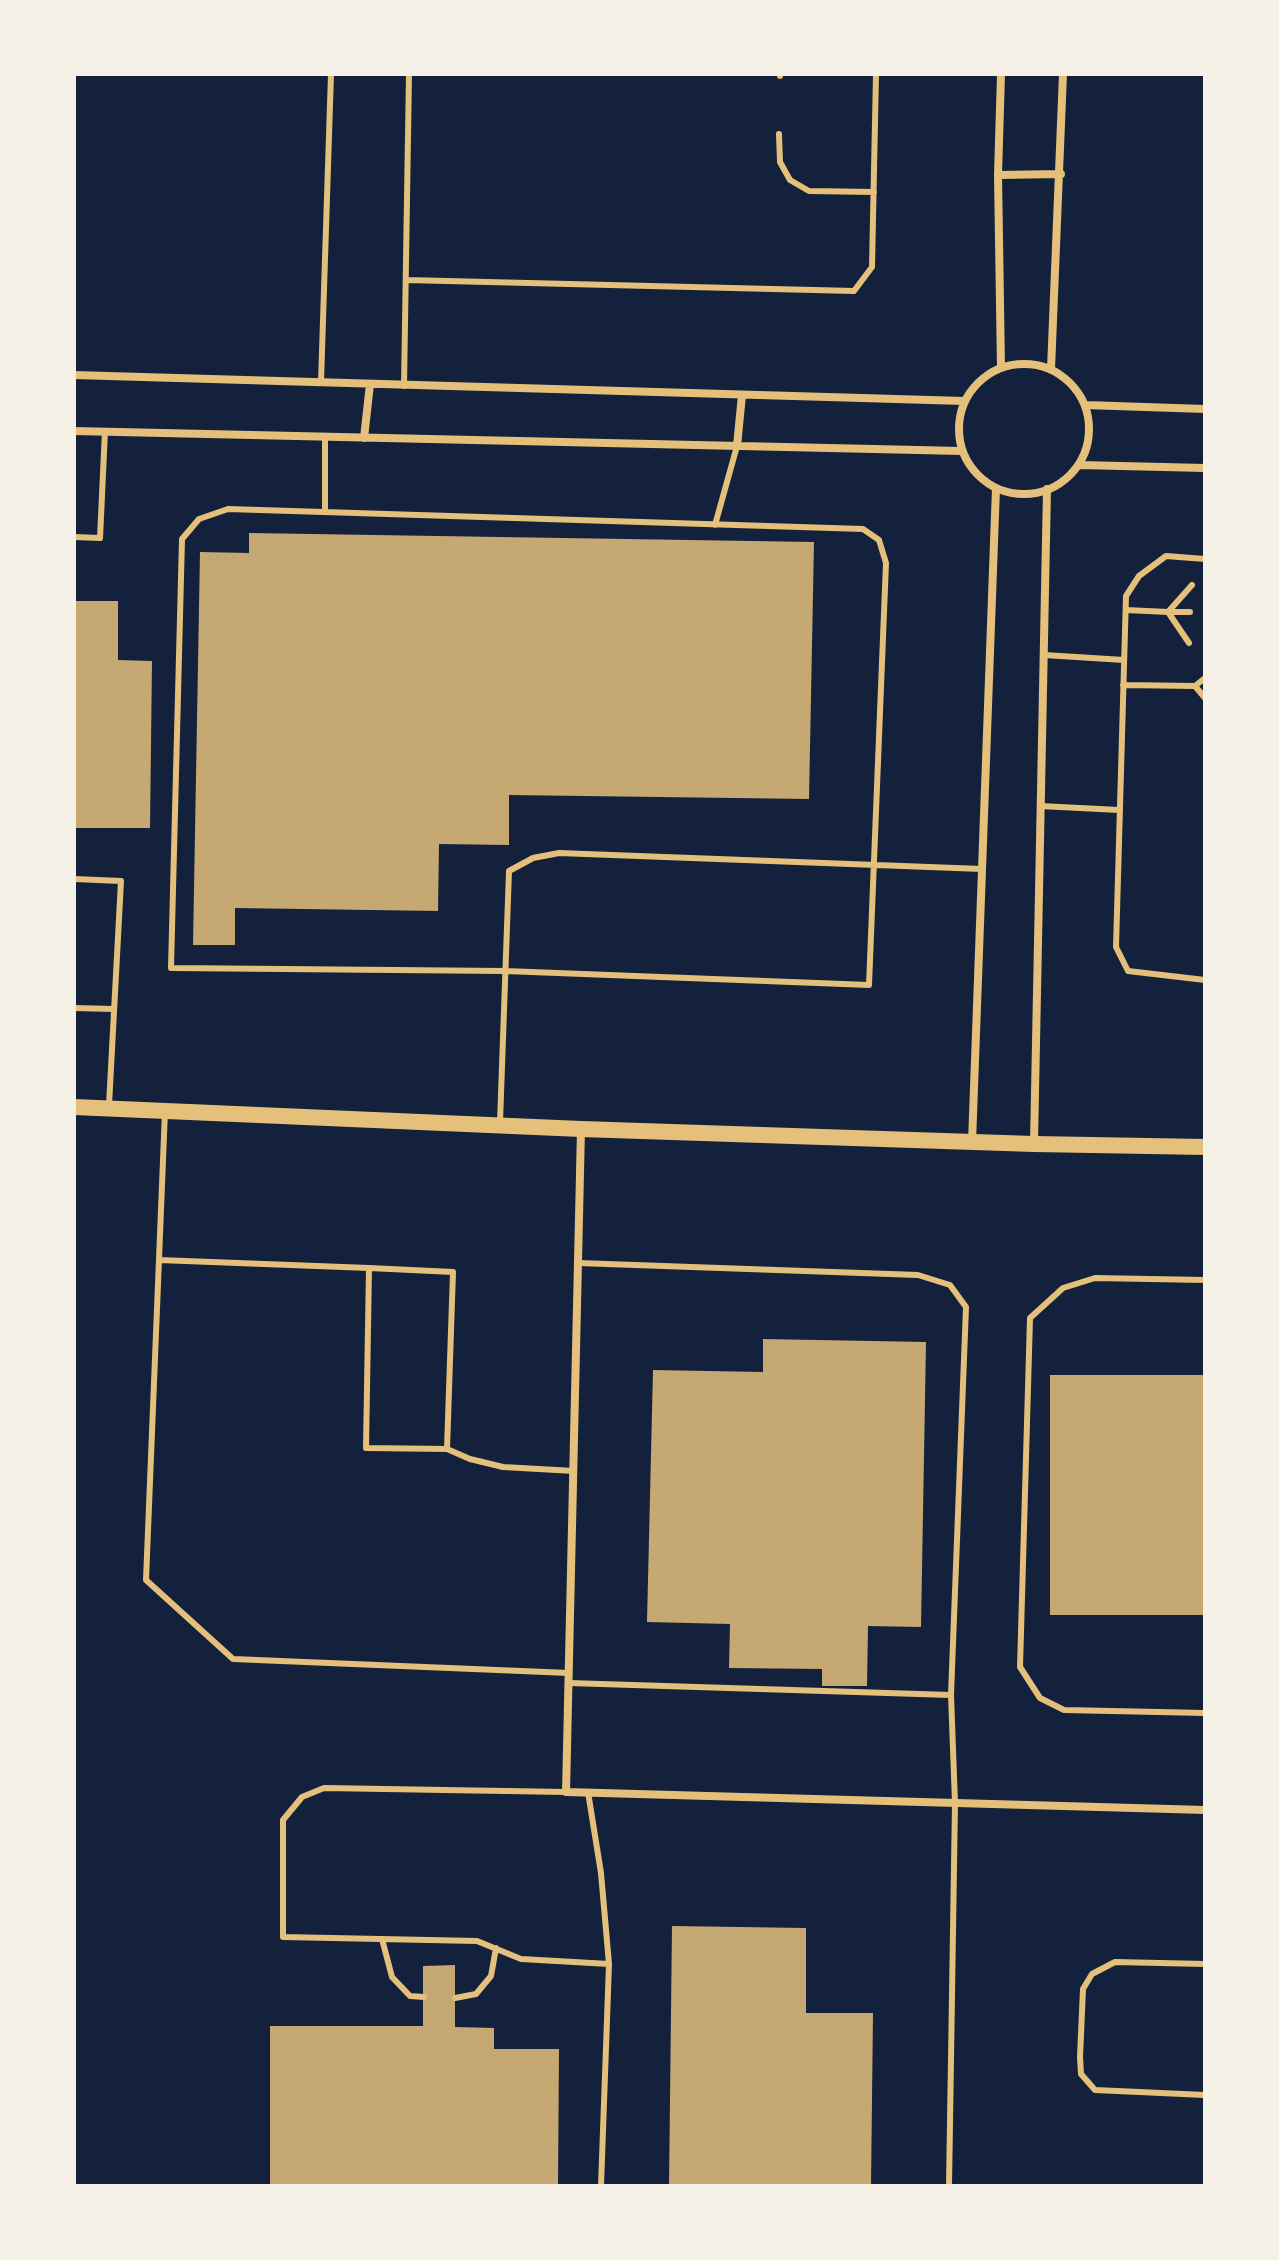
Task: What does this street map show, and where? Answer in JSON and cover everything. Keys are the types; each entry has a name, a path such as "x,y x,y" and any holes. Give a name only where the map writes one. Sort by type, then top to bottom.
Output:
{"main road":[{"path":"74,1107 581,1129 1205,1147"}],"street":[{"path":"1001,74 998,175 1001,368"},
{"path":"1051,369 1063,74"},
{"path":"998,175 1061,174"},
{"path":"1026,363 1051,369 1071,384 1085,405 1090,425 1087,446 1079,465 1064,480 1047,489 1021,494 996,488 976,473 962,451 958,426 964,401 979,381 1001,368 1026,363"},
{"path":"74,375 964,401"},
{"path":"364,438 370,384"},
{"path":"737,446 742,395"},
{"path":"1085,405 1205,409"},
{"path":"74,431 962,451"},
{"path":"1079,465 1205,468"},
{"path":"972,1142 996,488"},
{"path":"1034,1144 1047,489"},
{"path":"581,1129 566,1792 1205,1810"}],"lane":[{"path":"321,382 331,74"},
{"path":"404,386 409,74"},
{"path":"406,280 854,291 872,267 876,74"},
{"path":"779,134 780,162 790,180 809,191 874,192"},
{"path":"74,537 100,538 105,431"},
{"path":"325,437 325,512"},
{"path":"715,525 737,446"},
{"path":"228,509 715,525 863,529 879,540 886,563 869,985 505,971 171,968 182,539 199,519 228,509"},
{"path":"1205,559 1166,556 1139,576 1126,596 1116,947 1128,971 1205,980"},
{"path":"1168,612 1192,585"},
{"path":"1126,610 1190,612"},
{"path":"1168,612 1189,643"},
{"path":"1044,655 1124,660"},
{"path":"1195,686 1205,678"},
{"path":"1123,685 1205,688"},
{"path":"1195,686 1205,698"},
{"path":"1040,806 1119,810"},
{"path":"500,1126 509,871 533,858 559,853 982,869"},
{"path":"74,879 121,881 109,1109"},
{"path":"74,1008 114,1009"},
{"path":"165,1111 146,1580 233,1659 951,1695"},
{"path":"159,1260 453,1272 447,1449"},
{"path":"578,1263 918,1275 950,1285 966,1307 951,1695 955,1803 949,2186"},
{"path":"369,1268 366,1448 447,1449 470,1459 503,1467 574,1471"},
{"path":"1205,1280 1095,1278 1063,1288 1030,1318 1020,1667 1040,1698 1064,1710 1205,1713"},
{"path":"566,1792 324,1788 302,1797 283,1820 283,1937 477,1941 521,1959 609,1964"},
{"path":"588,1792 601,1873 609,1964 601,2186"},
{"path":"382,1939 392,1977 410,1996 424,1997"},
{"path":"455,1998 476,1994 491,1976 496,1948"},
{"path":"1205,1964 1115,1962 1092,1974 1083,1989 1080,2057 1081,2074 1095,2090 1205,2095"}],"building":[{"path":"249,533 814,542 809,799 509,795 509,845 439,844 438,911 235,908 235,945 193,945 200,552 249,553"},
{"path":"74,601 118,601 118,660 152,661 150,828 74,828"},
{"path":"763,1339 926,1342 921,1627 868,1626 867,1686 822,1686 822,1669 729,1668 730,1624 647,1622 653,1370 763,1372"},
{"path":"1050,1375 1205,1375 1205,1615 1050,1615"},
{"path":"672,1926 806,1928 806,2013 873,2013 871,2186 669,2186"},
{"path":"455,1965 455,2027 494,2028 494,2049 559,2049 558,2186 270,2186 270,2026 423,2026 423,1966"}]}
